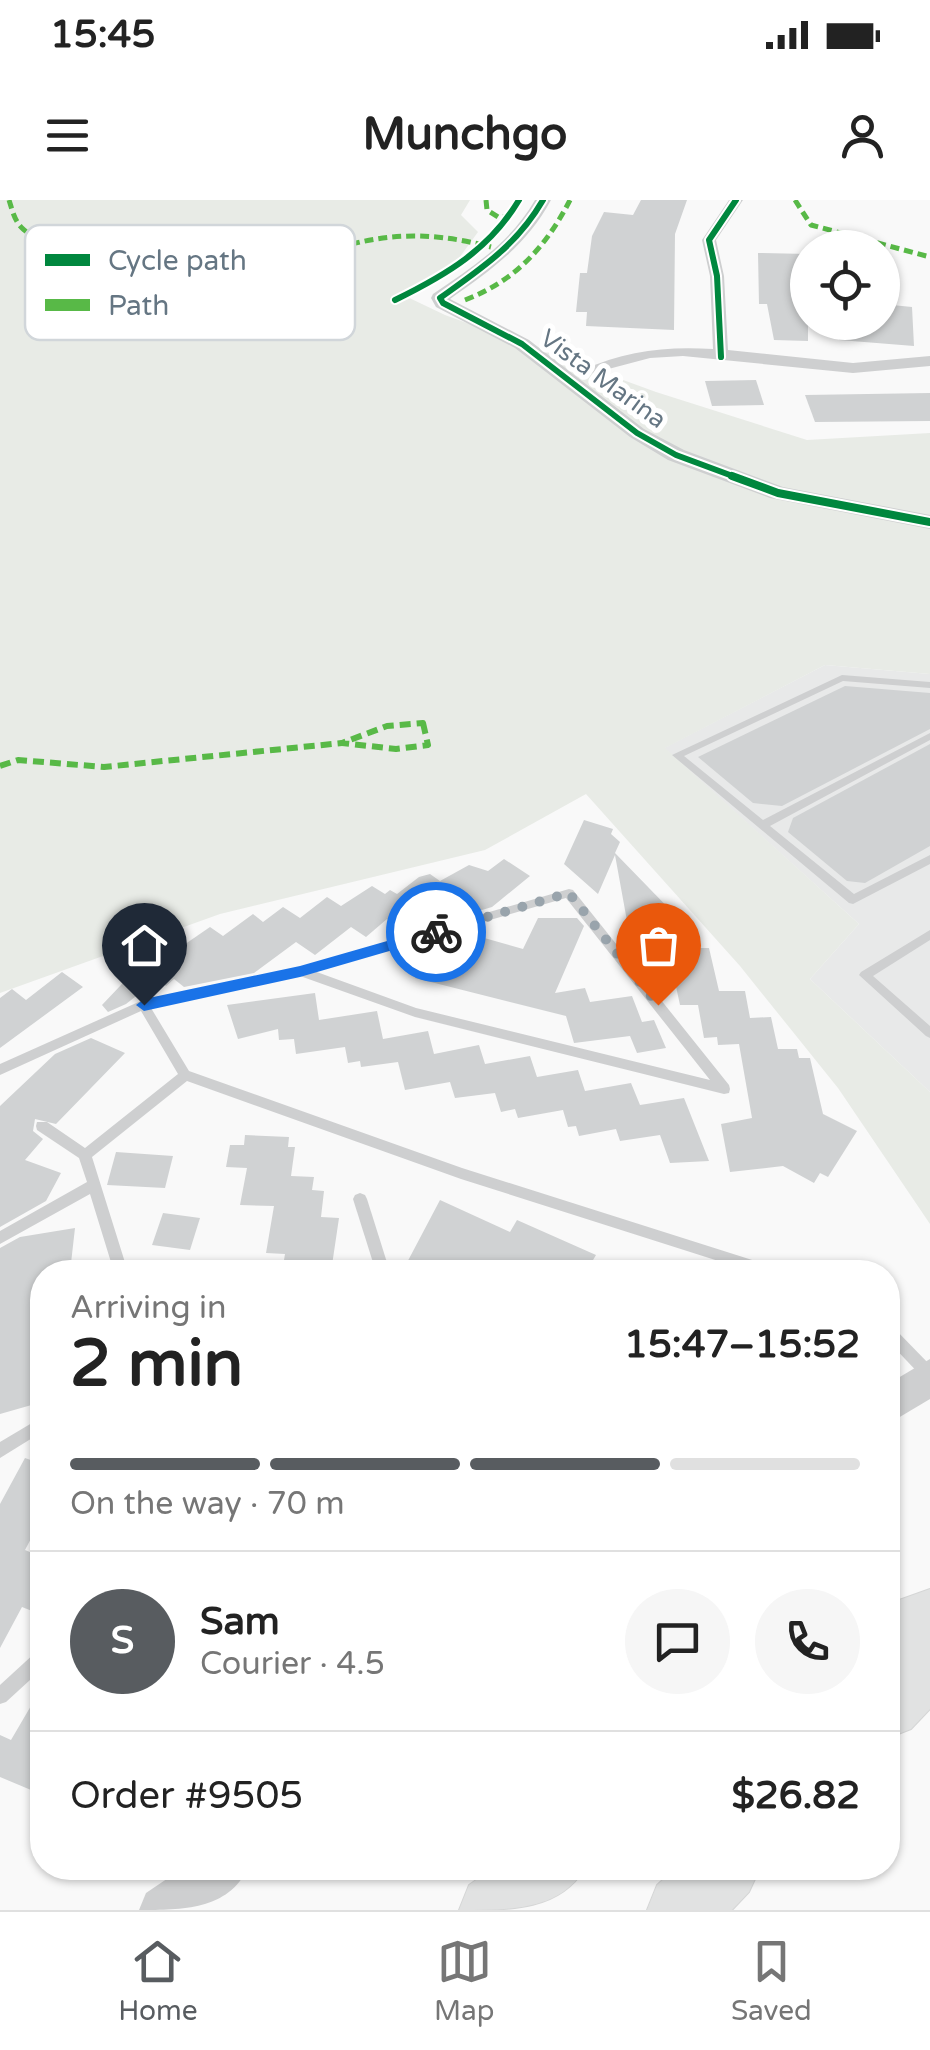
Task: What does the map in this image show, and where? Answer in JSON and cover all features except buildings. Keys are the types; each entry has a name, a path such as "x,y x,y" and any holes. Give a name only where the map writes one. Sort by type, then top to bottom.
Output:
{"highway":[{"path":"900,1631 930,1620"},
{"path":"900,1694 930,1664"},
{"path":"494,1910 534,1880"},
{"path":"682,1910 712,1880"}],"street":[{"name":"Vista Marina","path":"543,200 526,230 506,252 440,298 443,303 576,376 637,433 724,474 778,493 930,522"},
{"path":"721,357 717,276 709,240 736,200"},
{"path":"576,376 606,362 661,352 696,351 721,357 854,368 930,362"},
{"path":"661,352 670,367"},
{"path":"576,376 705,365 721,357"},
{"path":"900,1397 930,1376"},
{"path":"163,1910 207,1880"}],"lane":[{"path":"930,685 842,678 677,755 853,900 930,859"},
{"path":"762,825 930,736"},
{"path":"0,1070 144,1005 300,972 569,893 724,1088 414,1012 300,972"},
{"path":"930,934 865,975 930,1034"},
{"path":"144,1005 185,1075 462,1173 734,1260"},
{"path":"85,1155 185,1075"},
{"path":"42,1126 85,1155 117,1260"},
{"path":"0,1238 94,1184"},
{"path":"360,1200 380,1260"},
{"path":"900,1345 930,1376"},
{"path":"0,1451 30,1432"},
{"path":"0,1696 30,1669"}],"shaded area":[{"path":"0,200 470,200 461,215 478,232 454,265 403,295 445,315 656,392 807,440 930,433 930,674 825,665 665,748 859,924 810,979 930,1092 930,1224 838,1088 740,966 586,794 485,850 220,914 0,993"},
{"path":"825,665 930,674 930,1092 810,979 859,924 664,748"}],"marked path":[{"path":"9,200 15,218 25,230"},
{"path":"486,200 487,210 498,217 511,216"},
{"path":"465,300 500,285 528,262 570,200"},
{"path":"795,200 811,225 930,257"},
{"path":"355,242 418,233 491,247"},
{"path":"0,766 18,760 104,767 342,743 396,749 428,745 423,723 387,726 342,743"}],"cycle path":[{"path":"395,300 433,281 481,248 519,200"},
{"path":"543,200 526,230 505,252 440,298 443,303 522,344 637,433 676,455 778,493 930,522"},
{"path":"721,357 717,276 709,240 736,200"}],"way so far":[{"path":"436,932 569,893 658,1005"}],"route":[{"path":"144,1005 300,972 436,932"}]}
